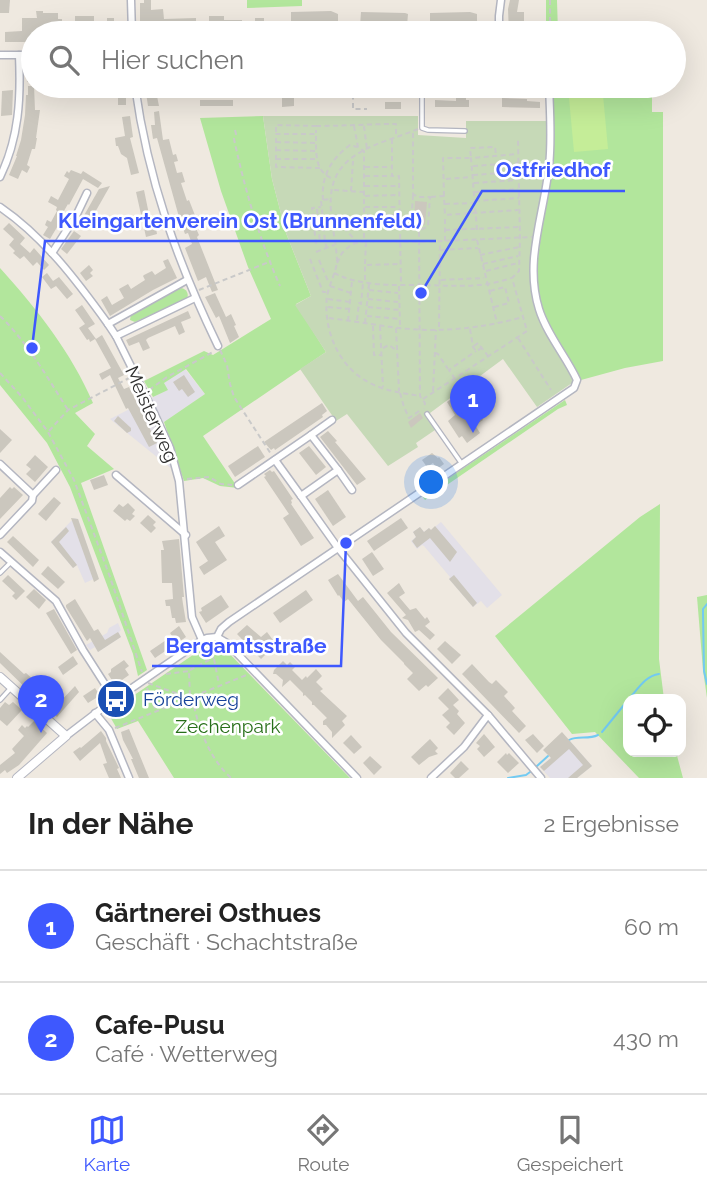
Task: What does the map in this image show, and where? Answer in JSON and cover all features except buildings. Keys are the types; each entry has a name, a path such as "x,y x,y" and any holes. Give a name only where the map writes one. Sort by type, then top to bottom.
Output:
{"street":[{"path":"131,0 132,21"},
{"path":"499,21 501,0"},
{"path":"0,55 19,55 21,85 19,111 9,159 0,177"},
{"path":"136,98 150,170 163,215 187,280 219,347"},
{"path":"217,637 229,622 569,393 577,383 539,310 534,280 536,237 549,165 550,98"},
{"path":"52,253 88,193"},
{"name":"Meisterweg","path":"0,207 15,217 52,253 83,289 116,337 145,393 170,448 179,481 192,617 202,640"},
{"path":"108,324 187,280"},
{"path":"116,337 194,295"},
{"path":"238,485 332,420"},
{"path":"311,435 352,490"},
{"path":"275,460 338,548 405,633 488,715 541,778"},
{"path":"0,464 33,495"},
{"path":"0,535 56,470"},
{"path":"301,496 338,470"},
{"path":"116,474 186,535"},
{"path":"0,552 56,601 83,650 115,699"},
{"path":"17,778 95,713 202,640 217,637 227,643 357,778"},
{"path":"0,677 66,736"},
{"path":"95,713 109,730 129,778"},
{"path":"431,778 464,747 488,715"}],"lane":[{"path":"422,98 422,128 465,131"},
{"path":"427,414 461,464"},
{"path":"0,573 11,562"},
{"path":"0,701 12,687"}],"path":[{"path":"550,0 550,21"},
{"path":"353,98 353,109 368,109"},
{"path":"320,168 276,167 276,125 354,127 396,124 396,136"},
{"path":"357,322 365,265 364,125"},
{"path":"316,126 316,159 326,177 335,180"},
{"path":"354,127 358,147"},
{"path":"337,263 331,214 335,180 340,170 366,150 422,128"},
{"path":"235,130 234,139 246,193 281,286"},
{"path":"413,131 412,225 419,231"},
{"path":"276,134 316,134"},
{"path":"392,138 393,176"},
{"path":"333,272 346,279 400,285 467,286 512,278 519,271 518,140"},
{"path":"276,142 316,143"},
{"path":"327,248 321,207 322,184 333,160 341,152 351,145 366,150"},
{"path":"477,230 470,148 495,147 496,156"},
{"path":"276,150 316,151"},
{"path":"444,241 443,158 518,154"},
{"path":"351,191 353,158"},
{"path":"276,159 316,159"},
{"path":"472,166 518,163"},
{"path":"364,167 392,167"},
{"path":"444,179 519,172"},
{"path":"364,176 398,176 400,215 400,241 401,264 397,350 400,392 409,418 423,408 425,402 420,396 400,392 383,388 368,382 342,359 334,345 329,329 327,299 333,272 342,253 352,244 365,241 400,241 420,242 536,237"},
{"path":"473,183 519,180"},
{"path":"364,186 399,186"},
{"path":"474,192 519,188"},
{"path":"333,190 399,195"},
{"path":"413,194 418,197 444,196"},
{"path":"419,231 428,226 429,197"},
{"path":"444,205 519,198"},
{"path":"323,200 332,199"},
{"path":"316,244 312,208 321,207"},
{"path":"364,207 399,208"},
{"path":"317,208 320,243"},
{"path":"445,215 519,210"},
{"path":"331,214 358,243"},
{"path":"364,215 400,215"},
{"path":"445,230 520,227"},
{"path":"419,231 420,396"},
{"path":"477,239 497,324"},
{"path":"433,394 440,241"},
{"path":"316,252 334,245"},
{"path":"480,255 520,247"},
{"path":"440,250 479,248"},
{"path":"482,264 519,256"},
{"path":"310,259 323,292 328,293"},
{"path":"319,260 330,284 351,293"},
{"path":"194,295 270,262"},
{"path":"484,271 519,263"},
{"path":"365,265 401,264"},
{"path":"440,280 485,278"},
{"path":"423,399 527,331 512,278"},
{"path":"348,321 352,280"},
{"path":"365,323 369,283"},
{"path":"489,291 505,287 509,303 493,307"},
{"path":"368,290 400,293"},
{"path":"327,299 350,302"},
{"path":"367,299 400,302"},
{"path":"327,307 349,309"},
{"path":"367,307 400,310"},
{"path":"0,316 13,328 33,355 68,410"},
{"path":"366,316 400,318"},
{"path":"328,318 398,328 438,329 470,328 523,317"},
{"path":"373,324 374,355 382,354"},
{"path":"380,325 383,388"},
{"path":"470,328 476,351"},
{"path":"518,337 551,390"},
{"path":"473,347 478,343 488,357"},
{"path":"382,349 389,345 397,350"},
{"path":"145,393 219,347 227,365 234,397 275,460"},
{"path":"449,370 482,348"},
{"path":"435,353 455,379"},
{"path":"0,373 48,432 74,480 156,711"},
{"path":"48,432 68,410 135,375"},
{"path":"423,408 427,414"},
{"path":"179,481 203,476 221,484 238,485"},
{"path":"217,637 212,653 220,686"},
{"path":"160,668 165,674 189,671 214,658"},
{"path":"189,671 190,698 209,751 231,778"},
{"path":"109,730 254,672"},
{"path":"144,680 154,687 190,698"}],"shaded area":[{"path":"185,369 205,394 157,425 173,470 110,419 167,390 164,383"},
{"path":"74,518 78,519 98,577 85,583 77,565 73,568 51,542"},
{"path":"441,522 502,595 487,608 481,601 473,607 424,546 417,549 411,541 416,537 413,532 420,527 424,532"},
{"path":"118,623 121,637 98,652 95,647 90,650 86,645"},
{"path":"570,741 592,766 577,778 550,778 540,767"}],"green space":[{"path":"247,0 302,0 302,6 247,8"},
{"path":"546,0 557,0 558,21 546,21"},
{"path":"553,98 652,98 652,112 663,112 663,361 581,380 547,321 538,289 537,271"},
{"path":"569,98 603,98 608,149 574,152"},
{"path":"263,116 272,179 286,233 311,296 296,304 326,352 203,436 238,488 220,486 203,478 184,481 164,422 205,394 186,369 164,383 168,390 153,397 144,381 204,351 213,355 271,319 248,267 221,191 200,118"},
{"path":"263,116 418,116 418,135 466,138 466,121 547,121 545,180 532,249 531,282 539,318 571,375 572,383 537,407 503,359 430,413 426,417 435,430 416,443 418,447 388,466 347,414 336,421 300,369 326,352 295,305 311,296 286,233 272,179"},
{"path":"0,268 52,332 93,403 75,413 95,434 87,446 114,469 81,483 147,670 138,676 133,654 70,487 47,443 0,385"},
{"path":"181,288 187,292 187,299 135,322 130,320 131,314"},
{"path":"565,400 567,405 425,500 422,496"},
{"path":"660,504 659,659 663,694 623,694 623,757 677,757 683,778 639,778 595,732 572,734 495,636 640,517"},
{"path":"707,595 707,698 697,597"},
{"name":"Zechenpark","path":"206,646 222,646 350,778 174,778 138,721 117,729 108,713"}],"waterway":[{"path":"707,604 703,609 704,671 707,684"},
{"path":"633,694 646,680 659,674"},
{"path":"602,732 623,706"},
{"path":"569,740 598,735"},
{"path":"537,766 548,756"},
{"path":"508,778 530,772"}],"place":[{"name":"Ostfriedhof","path":"421,293"},
{"name":"Kleingartenverein Ost (Brunnenfeld)","path":"32,348"},
{"name":"Gärtnerei Osthues","path":"473,433"},
{"name":"Bergamtsstraße","path":"346,543"},
{"name":"Förderweg","path":"116,699"},
{"name":"Cafe-Pusu","path":"41,733"}]}
